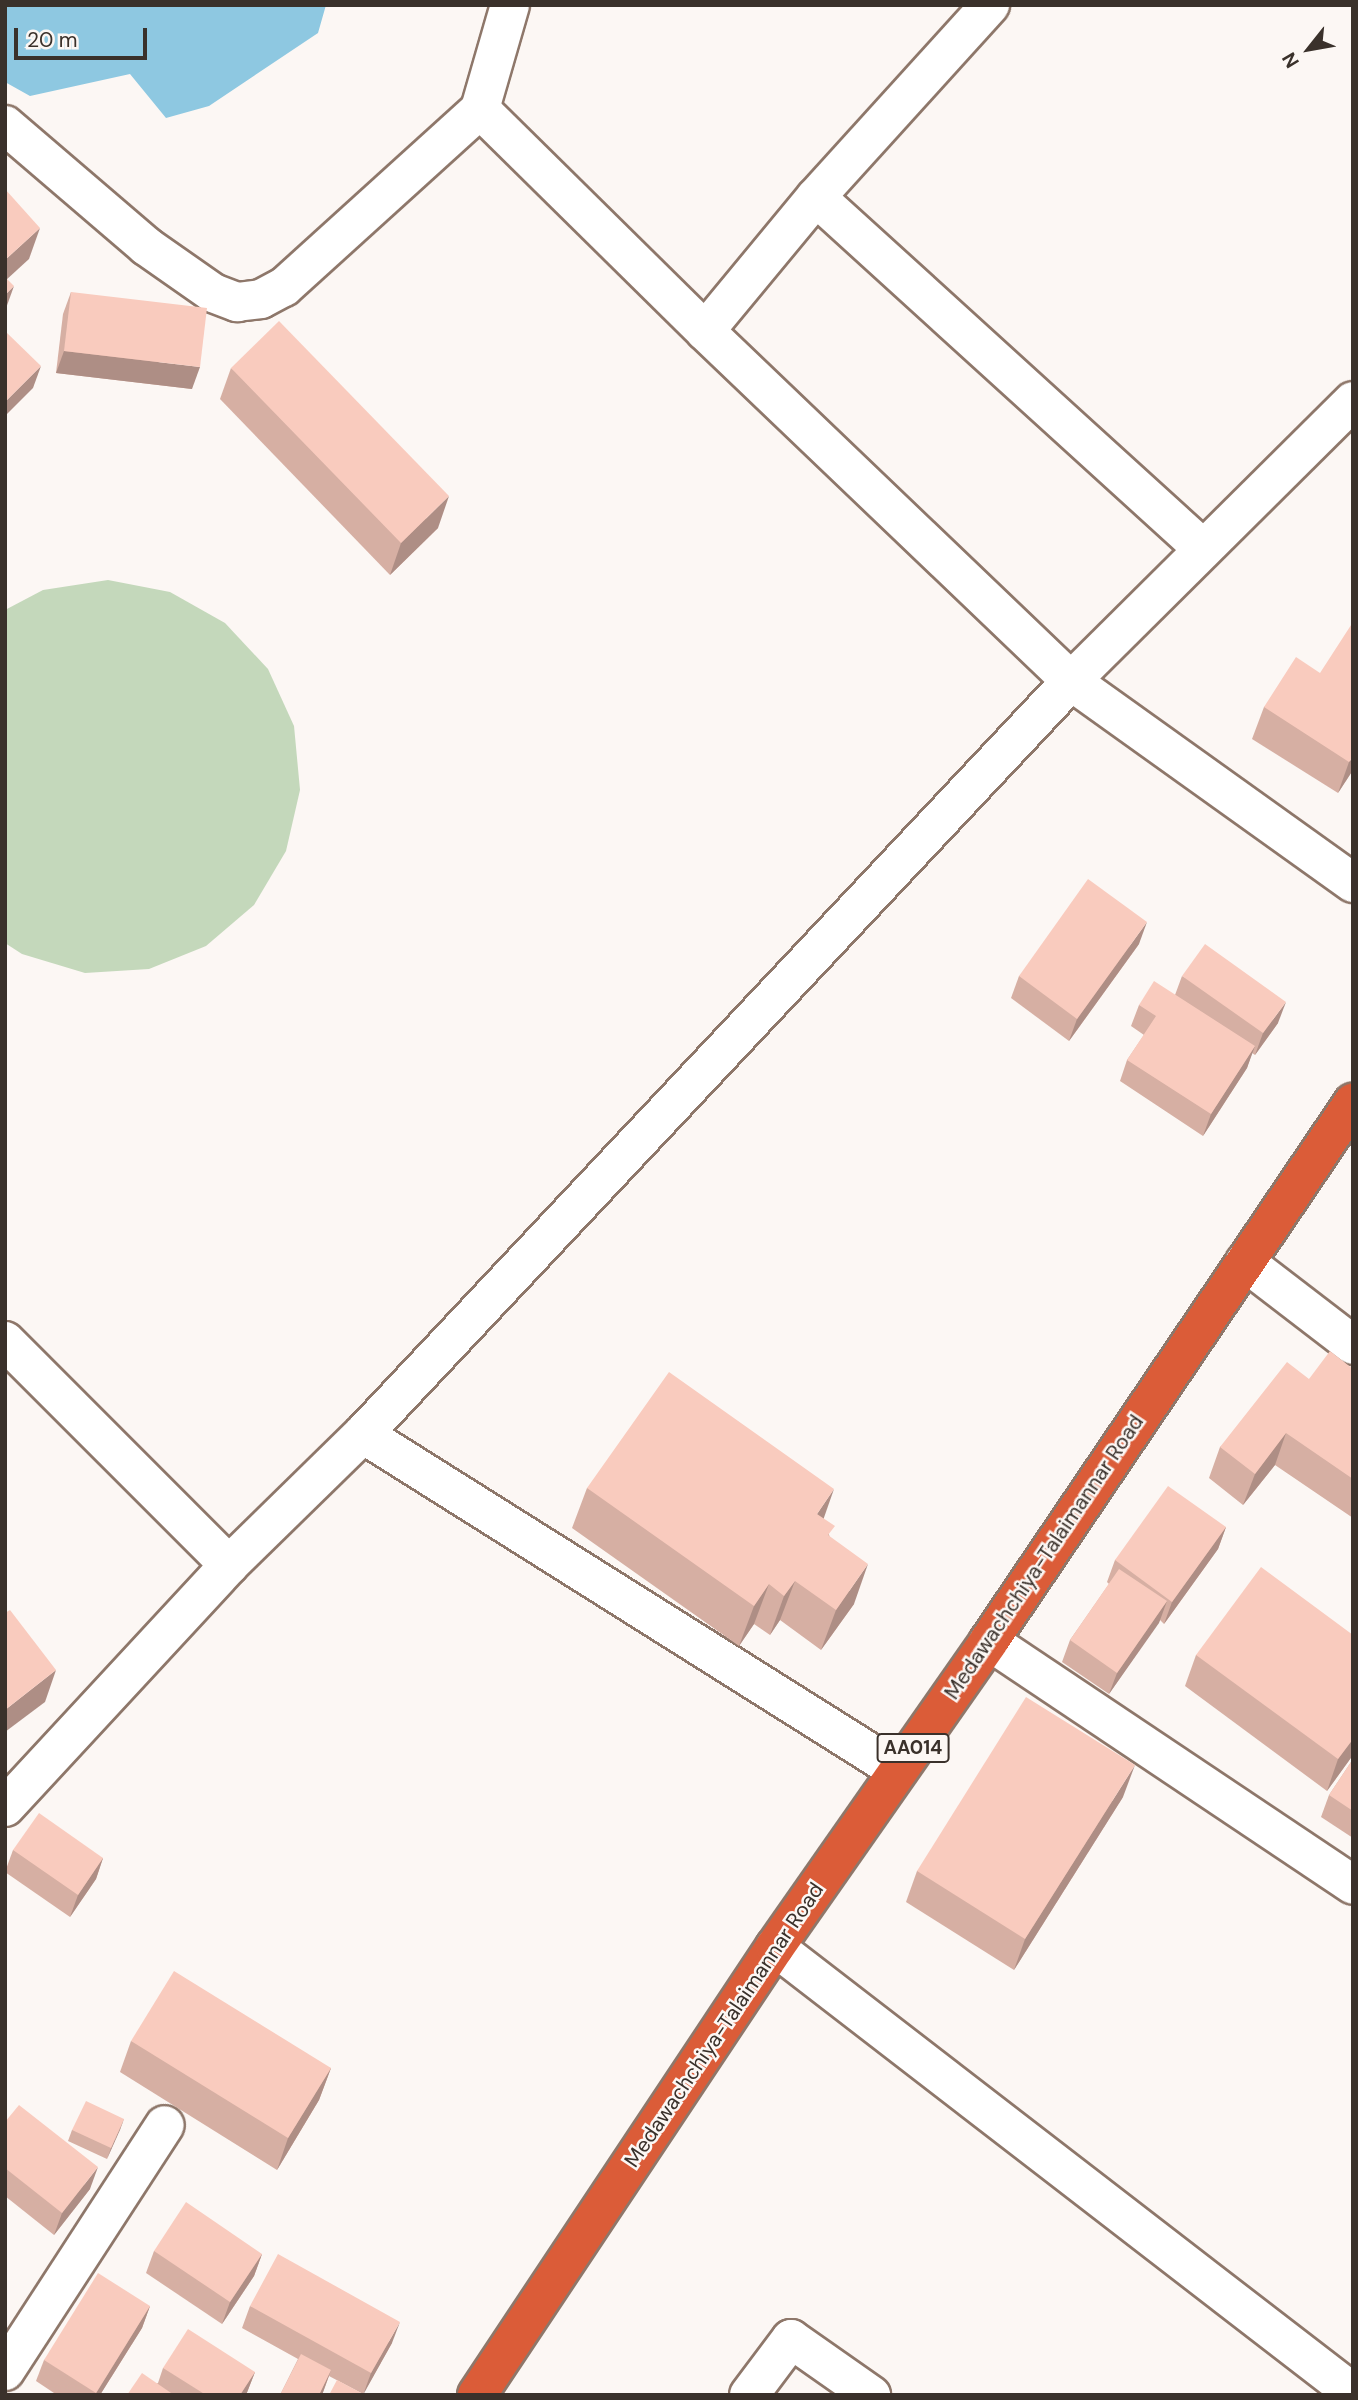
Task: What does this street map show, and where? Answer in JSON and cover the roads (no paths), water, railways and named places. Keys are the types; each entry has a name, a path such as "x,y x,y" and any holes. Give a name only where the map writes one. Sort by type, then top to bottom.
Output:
{"highway":[{"name":"Medawachchiya-Talaimannar Road","path":"477,2395 775,1947 989,1641 1353,1103"}],"street":[{"path":"5,125 146,246 213,293 237,302 261,299 284,287 480,109 510,5"},
{"path":"499,46 542,5"},
{"path":"705,331 816,197 990,5"},
{"path":"480,109 705,331 1071,681 1353,883"},
{"path":"816,197 1202,548"},
{"path":"5,1807 229,1565 363,1434 1071,681 1353,401"},
{"path":"1245,1262 1353,1345"},
{"path":"5,1341 229,1565"},
{"path":"363,1434 897,1770"},
{"path":"989,1641 1353,1885"},
{"path":"775,1947 1353,2393"},
{"path":"5,2371 165,2124"},
{"path":"749,2395 791,2339 871,2395"}],"water":[{"path":"5,5 326,5 318,33 209,106 166,118 130,74 30,96 5,82"}]}
